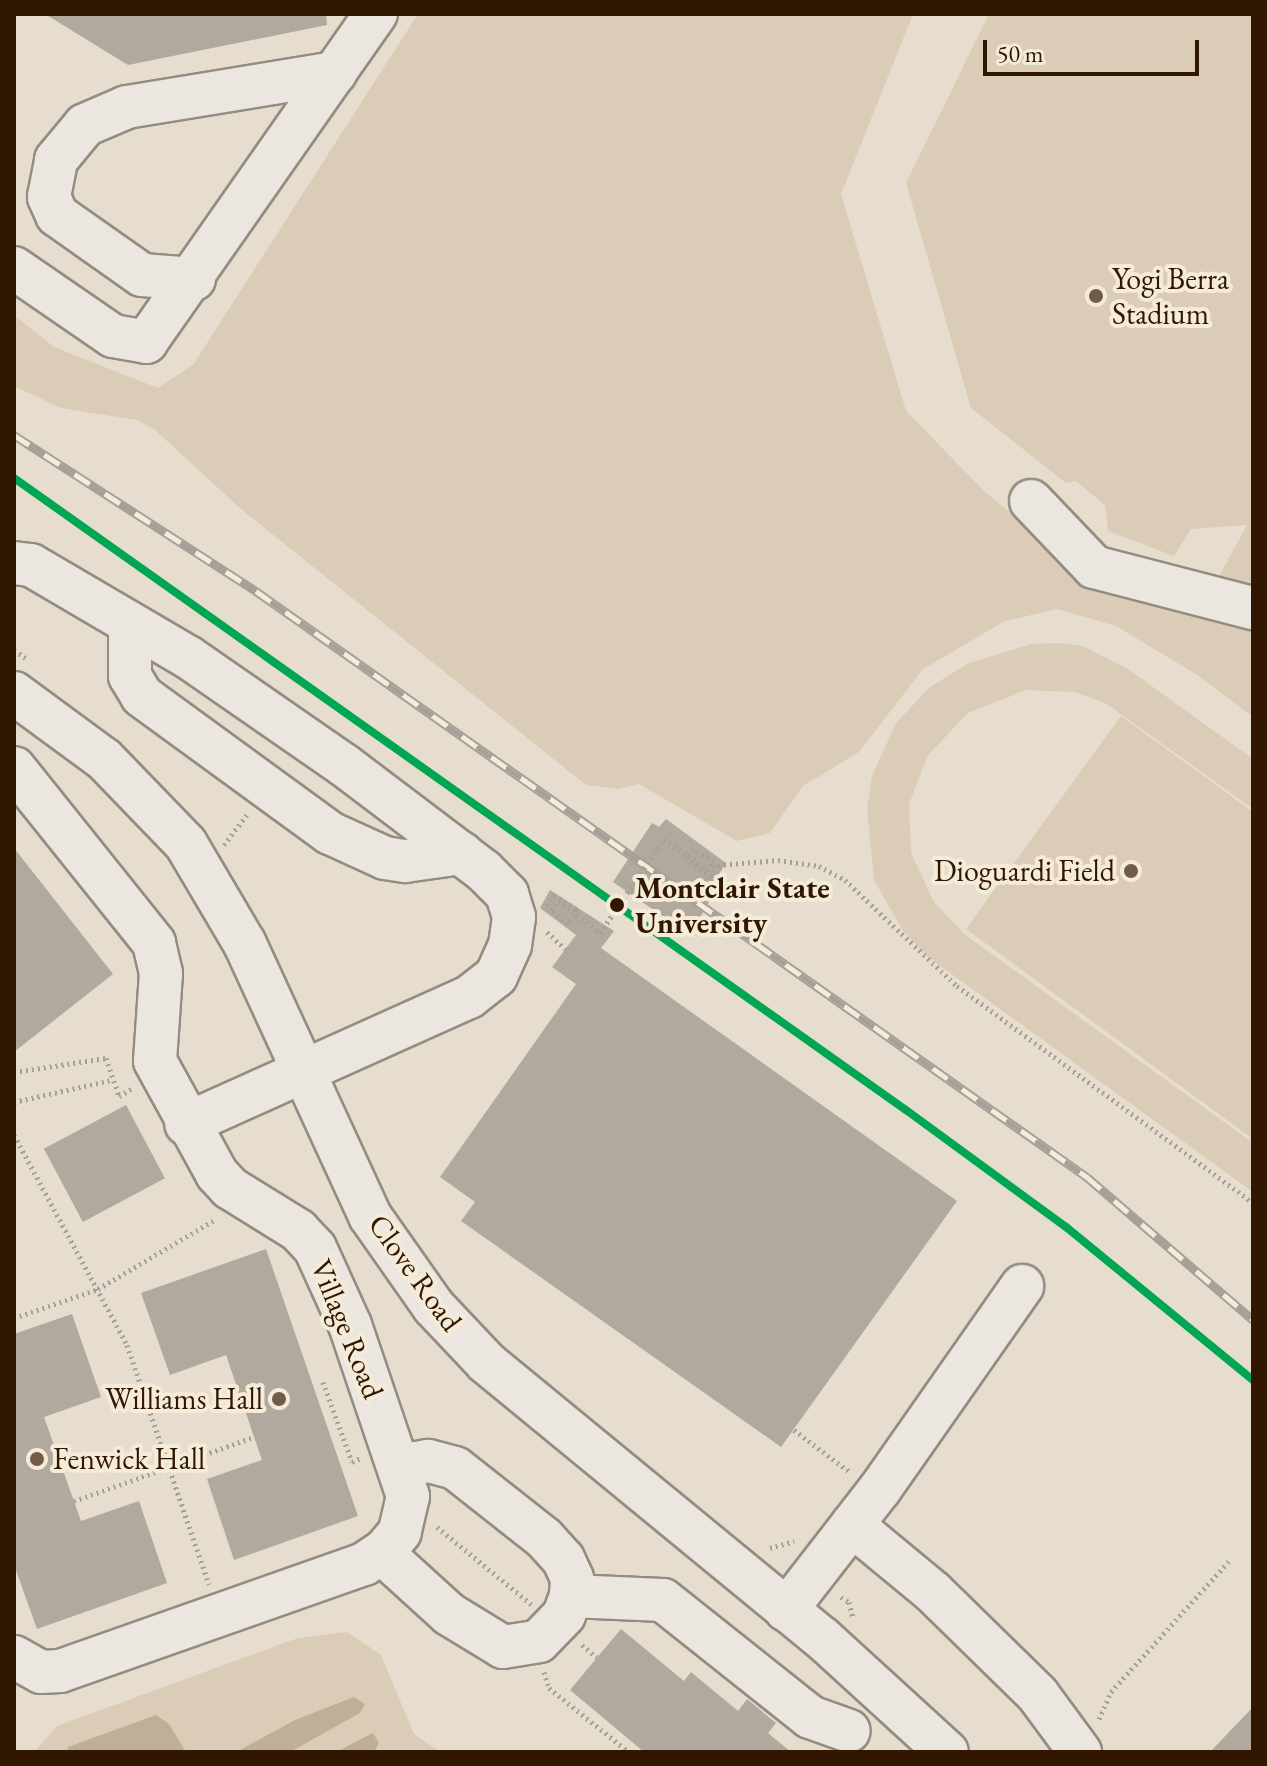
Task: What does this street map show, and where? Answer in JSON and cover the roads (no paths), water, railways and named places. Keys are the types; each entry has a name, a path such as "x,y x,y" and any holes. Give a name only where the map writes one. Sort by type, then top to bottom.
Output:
{"street":[{"path":"14,268 113,336 131,342 146,342 157,332 376,14"},
{"path":"194,279 142,275 57,215 49,197 56,160 85,125 127,107 335,73"},
{"path":"1031,501 1094,567 1253,608"},
{"path":"14,563 31,565 130,627 188,657 461,853 507,894 514,917 510,945 496,976 443,1011 301,1072 176,1106"},
{"path":"130,627 130,676 142,696 330,833 385,858 405,861 461,853"},
{"name":"Clove Road","path":"14,693 104,759 186,844 245,944 301,1072 370,1216 442,1316 487,1363 786,1610 947,1752"},
{"name":"Village Road","path":"14,768 154,943 161,973 152,1046 176,1106 217,1174 248,1201 298,1230 315,1248 350,1325 386,1460 407,1510 400,1532 382,1553"},
{"path":"786,1610 852,1525 1022,1286"},
{"path":"14,1657 41,1672 60,1671 364,1564 382,1553 449,1614 503,1647 539,1641 564,1610 572,1578 544,1538 455,1468 428,1461 386,1460"},
{"path":"852,1525 933,1592 1038,1695 1090,1739"},
{"path":"564,1610 663,1600 810,1717 854,1742"},
{"path":"852,1667 854,1742"}],"railway":[{"path":"14,435 256,591 1087,1177 1253,1320"}],"place":[{"name":"Yogi Berra Stadium","path":"1096,296"},
{"name":"Dioguardi Field","path":"1131,871"},
{"name":"Montclair State University","path":"617,905"},
{"name":"Williams Hall","path":"279,1399"},
{"name":"Fenwick Hall","path":"37,1459"}]}
